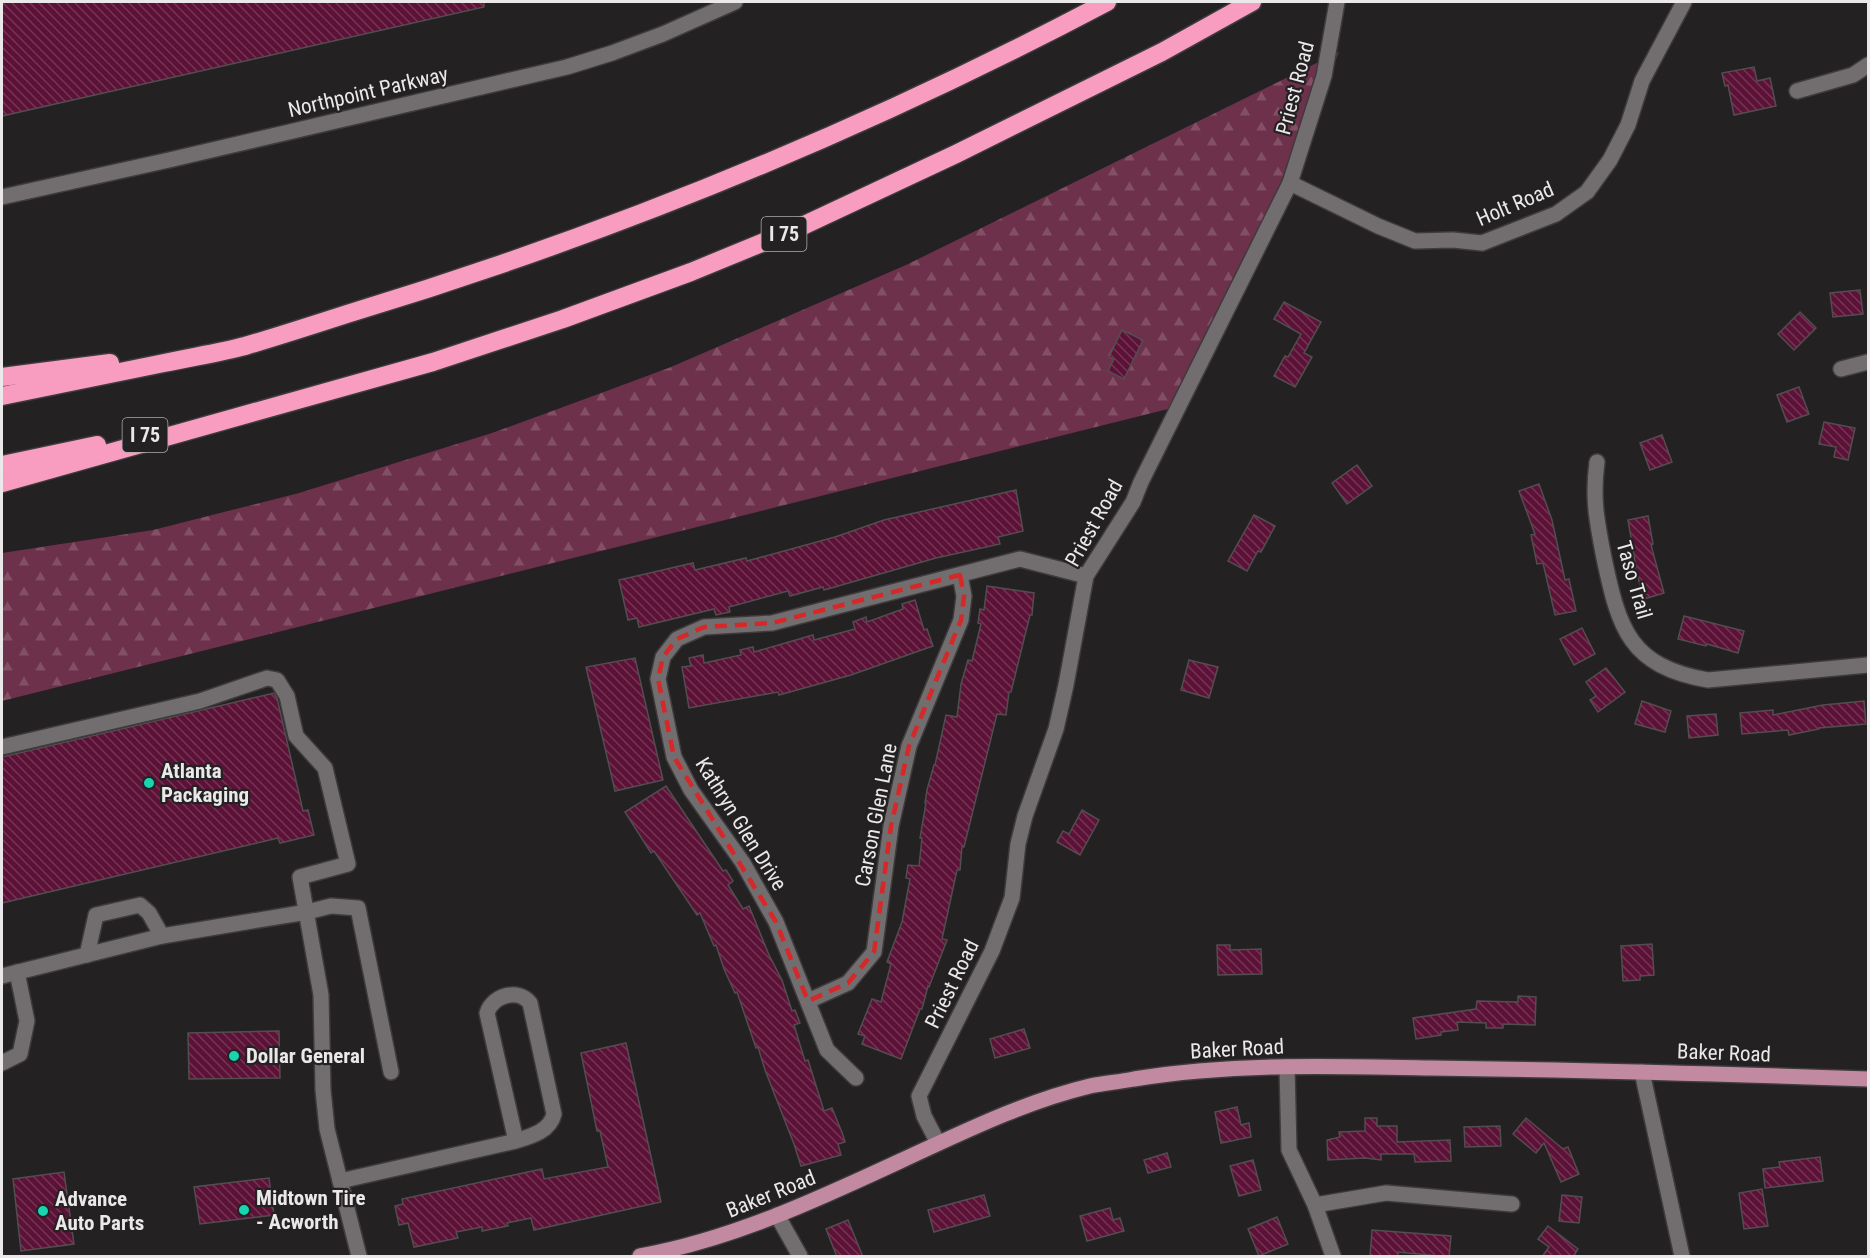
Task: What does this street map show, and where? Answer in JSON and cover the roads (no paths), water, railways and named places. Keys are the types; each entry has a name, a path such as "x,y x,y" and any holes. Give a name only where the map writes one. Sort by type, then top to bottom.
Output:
{"highway":[{"path":"2,396 243,346 413,294 520,258 626,220 824,140 954,80 1107,2"},
{"name":"I 75","path":"2,465 289,404 433,362 563,319 691,272 798,228 956,154 1162,52 1252,2"},
{"path":"2,377 243,346"},
{"path":"2,483 289,404"}],"main road":[{"name":"Baker Road","path":"640,1257 666,1254 777,1215 987,1121 1028,1105 1090,1086 1160,1075 1219,1069 1368,1067 1869,1079"}],"street":[{"name":"Northpoint Parkway","path":"2,197 567,67 663,34 735,2"},
{"name":"Priest Road","path":"938,1143 924,1116 919,1096 992,951 1012,898 1018,844 1025,816 1056,729 1086,576 1133,502 1290,183 1324,76 1337,2"},
{"name":"Holt Road","path":"1290,183 1414,241 1453,240 1482,243 1556,214 1587,192 1611,160 1628,125 1642,81 1684,2"},
{"path":"1797,91 1853,75 1869,65"},
{"path":"1841,369 1869,362"},
{"name":"Taso Trail","path":"1597,462 1594,501 1612,597 1624,630 1635,645 1650,659 1685,676 1708,680 1869,665"},
{"name":"Kathryn Glen Drive","path":"856,1077 827,1050 776,922 743,863 692,790 674,757 658,679 663,657 677,639 704,627 772,623 1020,559 1086,576"},
{"name":"Carson Glen Lane","path":"808,1001 848,982 874,952 891,826 909,746 961,620 964,596 960,575"},
{"path":"2,747 200,701 267,678 277,680 287,696 296,736 325,768 348,864 300,877 321,995 323,1090 327,1129 359,1257"},
{"path":"87,955 96,915 140,905 149,913 162,936"},
{"path":"2,976 162,936 331,906 358,908 392,1072"},
{"path":"2,1063 20,1054 27,1021 17,972"},
{"path":"340,1180 530,1137 550,1124 554,1114 530,1003 527,999 514,995 494,1001 487,1013 516,1140"},
{"path":"1287,1067 1288,1150 1315,1205 1333,1257"},
{"path":"1642,1072 1682,1257"},
{"path":"1315,1205 1386,1193 1512,1204"},
{"path":"777,1215 800,1257"}],"place":[{"name":"Atlanta Packaging","path":"149,783"},
{"name":"Dollar General","path":"234,1056"},
{"name":"Midtown Tire - Acworth","path":"244,1210"},
{"name":"Advance Auto Parts","path":"43,1211"}]}
